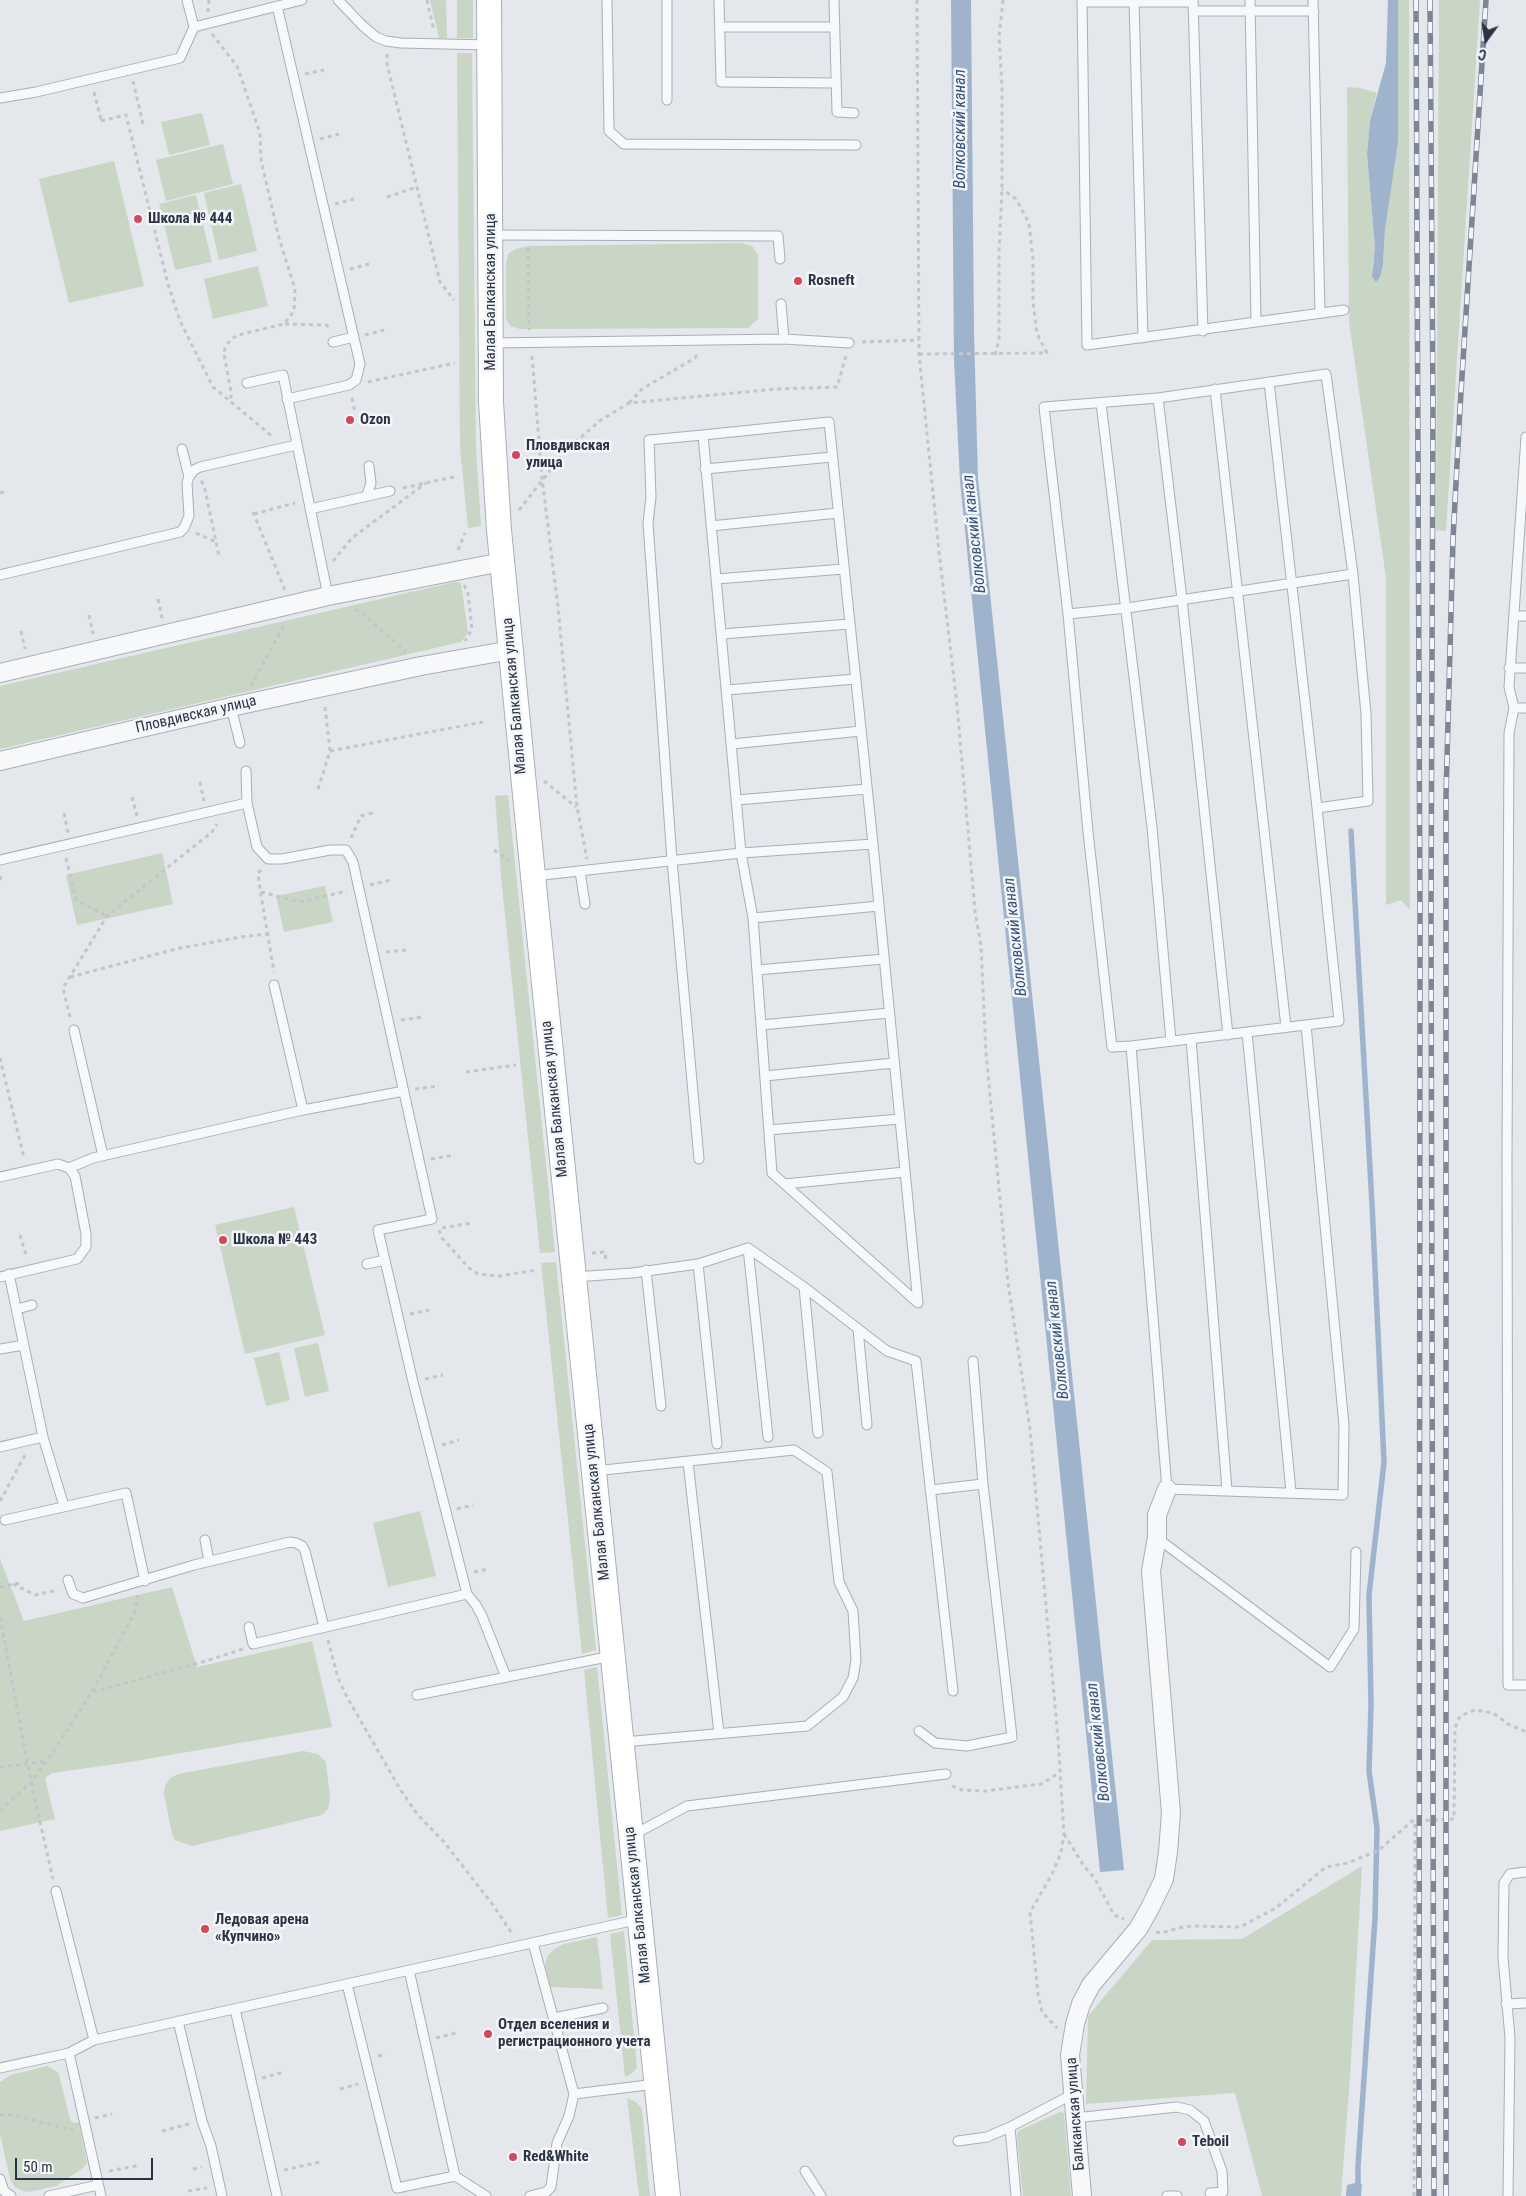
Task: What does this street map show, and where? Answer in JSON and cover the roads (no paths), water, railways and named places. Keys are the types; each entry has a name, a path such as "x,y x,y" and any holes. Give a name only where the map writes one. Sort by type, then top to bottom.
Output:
{"street":[{"name":"Малая Балканская улица","path":"489,0 491,343 494,465 533,876 668,2196"},
{"path":"0,673 328,596 502,562"},
{"name":"Пловдивская улица","path":"0,761 238,705 421,666 511,650"},
{"name":"Балканская улица","path":"1082,2196 1073,2094 1072,2046 1075,2024 1081,2004 1091,1985 1140,1927 1164,1878 1171,1813 1151,1571 1157,1515 1167,1489"}],"lane":[{"path":"0,98 180,58 194,27 188,0"},
{"path":"194,27 302,0"},
{"path":"338,0 363,26 376,37 386,41 489,45"},
{"path":"607,0 609,131 624,144 856,145"},
{"path":"667,0 667,100"},
{"path":"719,0 721,82 835,83"},
{"path":"834,0 837,112 854,112"},
{"path":"1250,0 1256,321"},
{"path":"1313,0 1320,313"},
{"path":"1314,12 1251,11 1193,4 1134,1 1082,1 1087,345 1203,331 1256,321 1344,310"},
{"path":"1134,1 1143,338"},
{"path":"1193,4 1203,331"},
{"path":"276,6 324,207 349,338 360,364 356,380 349,385 287,399"},
{"path":"720,27 835,27"},
{"path":"490,235 778,236 780,259"},
{"path":"781,304 784,339"},
{"path":"333,342 349,338"},
{"path":"491,343 784,339 850,343"},
{"path":"1269,382 1339,1021 1171,1042 1112,1047 1088,832 1068,614 1044,407 1158,398 1215,389 1326,374 1353,574 1366,714 1368,801 1317,808"},
{"path":"247,383 283,375 328,596"},
{"path":"1215,389 1286,1027"},
{"path":"1158,398 1182,599 1228,1034"},
{"path":"1101,403 1152,826 1171,1042"},
{"path":"699,1159 672,860 648,524 651,498 649,440 829,422 918,1303 772,1173 753,918 741,853 703,435"},
{"path":"1526,438 1522,563 1514,616 1508,688 1514,708 1509,743 1508,1685 1526,1685"},
{"path":"0,575 173,535 184,528 190,516 186,491 191,474 200,467 296,445"},
{"path":"182,449 191,474"},
{"path":"705,469 832,457"},
{"path":"367,495 371,483 369,466"},
{"path":"309,504 390,491"},
{"path":"711,526 838,513"},
{"path":"716,579 844,569"},
{"path":"1068,614 1126,608 1353,574"},
{"path":"1514,616 1526,616"},
{"path":"722,634 850,624"},
{"path":"1510,668 1526,668"},
{"path":"727,690 855,679"},
{"path":"238,705 240,743"},
{"path":"1514,708 1526,708"},
{"path":"732,744 861,731"},
{"path":"246,771 247,802 257,847 268,859 282,859 330,850 346,850 353,862 432,1218 378,1230 413,1382 467,1594 482,1616 506,1677"},
{"path":"737,800 867,789"},
{"path":"0,860 247,802"},
{"path":"533,876 741,853 873,844"},
{"path":"584,870 585,904"},
{"path":"753,918 879,906"},
{"path":"757,970 884,959"},
{"path":"274,985 302,1110"},
{"path":"761,1025 889,1013"},
{"path":"1131,1046 1167,1489 1343,1495 1344,1426 1306,1025"},
{"path":"74,1030 103,1156"},
{"path":"1247,1032 1291,1492"},
{"path":"1191,1039 1227,1490"},
{"path":"765,1076 894,1063"},
{"path":"69,1168 103,1156 302,1110 404,1091"},
{"path":"769,1130 900,1119"},
{"path":"0,1177 58,1164 69,1168 75,1176 86,1234 86,1247 77,1259 5,1276 18,1309 43,1437 64,1506"},
{"path":"785,1184 905,1172"},
{"path":"574,1277 608,1275 698,1264 748,1248"},
{"path":"748,1248 804,1287 887,1351 916,1361 953,1691"},
{"path":"748,1248 768,1437"},
{"path":"367,1264 385,1260"},
{"path":"698,1264 717,1444"},
{"path":"646,1270 661,1406"},
{"path":"804,1287 818,1433"},
{"path":"18,1309 32,1305"},
{"path":"858,1329 866,1425"},
{"path":"0,1349 24,1345"},
{"path":"919,1731 935,1743 968,1746 1012,1737 983,1484 974,1360"},
{"path":"0,1447 43,1437"},
{"path":"594,1471 794,1450 827,1472 838,1582 853,1610 856,1660 853,1678 843,1697 807,1726 622,1742"},
{"path":"688,1462 719,1733"},
{"path":"930,1490 983,1484"},
{"path":"5,1520 126,1493 145,1581"},
{"path":"1156,1538 1330,1667 1354,1629 1356,1552"},
{"path":"205,1540 209,1561"},
{"path":"69,1583 74,1594 83,1598 209,1561 290,1542 302,1546 305,1551 324,1627"},
{"path":"248,1626 252,1644 467,1594"},
{"path":"417,1695 612,1656"},
{"path":"631,1836 687,1806 946,1774"},
{"path":"1508,2196 1510,2038 1503,1957 1504,1883 1510,1874 1526,1872"},
{"path":"56,1891 94,2040"},
{"path":"0,2068 69,2053 94,2040 640,1919"},
{"path":"530,2196 546,2192 551,2187 557,2143 569,2116 574,2094 533,1942"},
{"path":"409,1970 456,2176 486,2196"},
{"path":"347,1984 397,2192 456,2176"},
{"path":"1506,2004 1526,2003"},
{"path":"554,2018 603,2008"},
{"path":"235,2009 276,2196"},
{"path":"178,2022 202,2121 211,2146 222,2196"},
{"path":"69,2053 101,2196"},
{"path":"574,2094 656,2084"},
{"path":"958,2141 987,2138 1073,2094"},
{"path":"1075,2118 1177,2107 1190,2110 1204,2121 1222,2171 1223,2192 1210,2192"},
{"path":"1010,2127 1016,2196"},
{"path":"805,2171 822,2196"},
{"path":"0,2179 5,2194"},
{"path":"49,2196 98,2185"},
{"path":"1167,2196 1177,2196"}],"water":[{"name":"Волковский канал","path":"951,0 971,0 974,332 978,479 1124,1870 1100,1872 960,481 954,360"},
{"path":"1388,0 1398,0 1398,143 1385,230 1383,265 1380,277 1376,282 1372,277 1375,247 1367,154 1370,121 1386,63"},
{"path":"1362,2184 1361,2196 1346,2196 1347,2185"}],"waterway":[{"path":"1351,831 1384,1462 1369,1595 1371,1705 1369,1771 1377,1828 1375,1918 1358,2166 1358,2196"}],"railway":[{"path":"1416,0 1420,917 1419,2196"},
{"path":"1430,0 1433,404 1431,914 1434,2196"},
{"path":"1446,2196 1446,796 1453,539 1486,0"}],"place":[{"name":"Школа № 444","path":"138,219"},
{"name":"Rosneft","path":"798,281"},
{"name":"Ozon","path":"350,420"},
{"name":"Пловдивская улица","path":"516,455"},
{"name":"Школа № 443","path":"223,1240"},
{"name":"Ледовая арена «Купчино»","path":"205,1929"},
{"name":"Отдел вселения и регистрационного учета","path":"488,2034"},
{"name":"Teboil","path":"1182,2142"},
{"name":"Red&White","path":"513,2157"}]}
